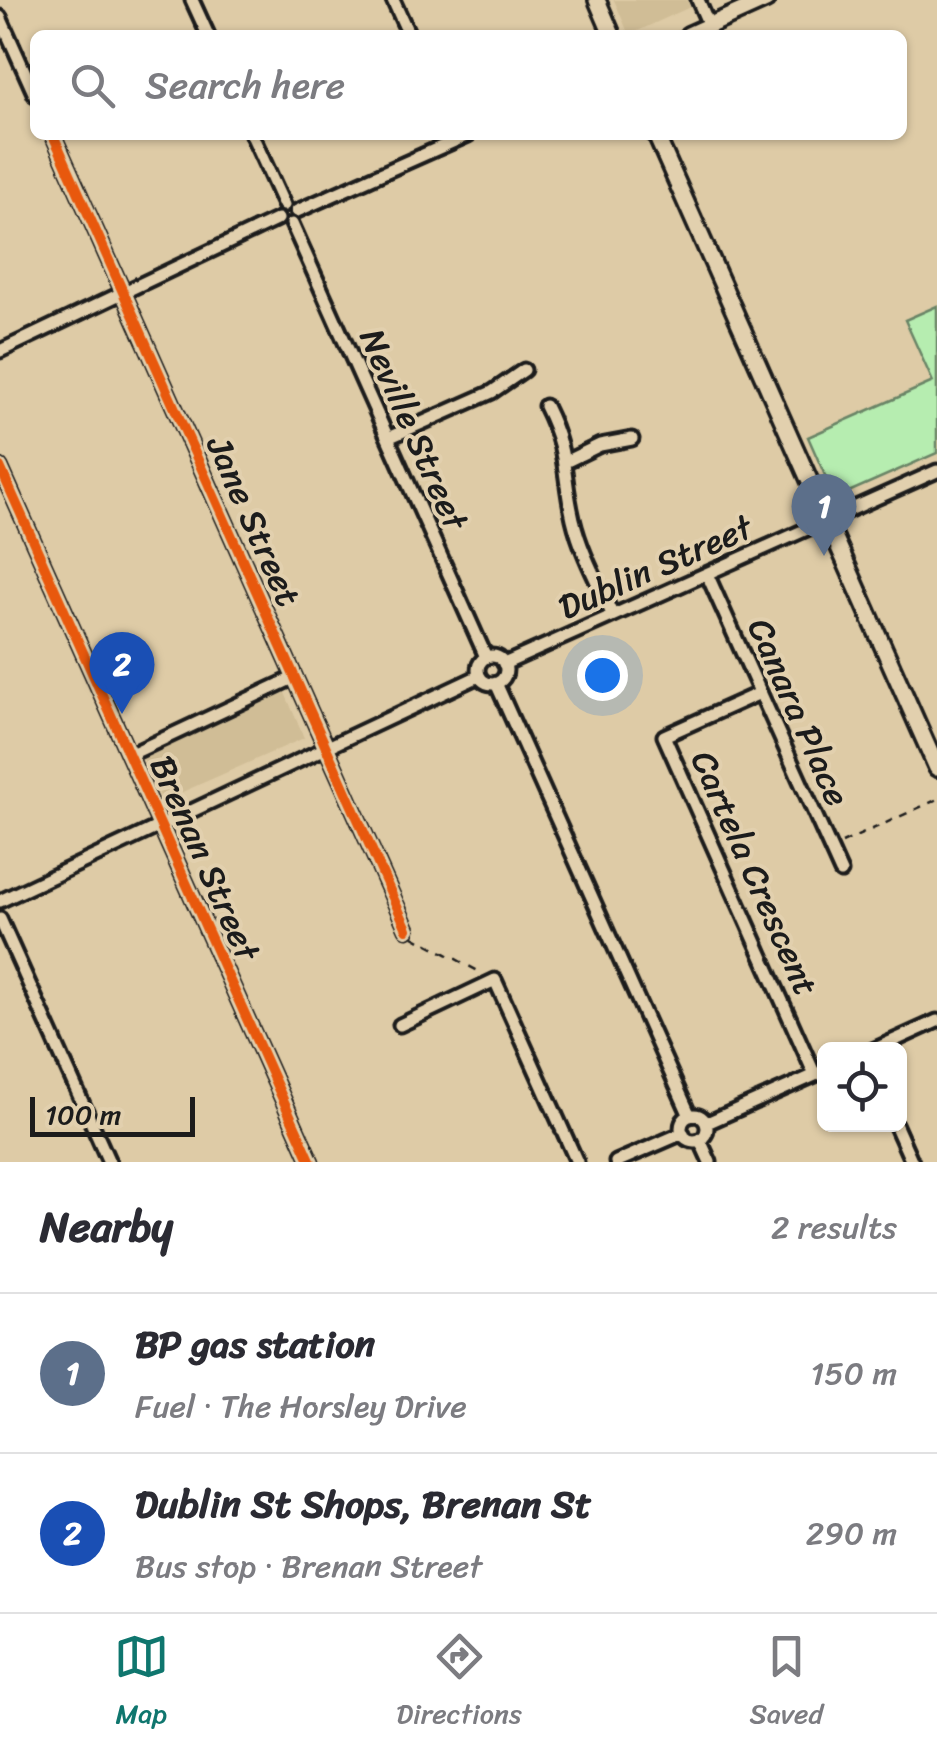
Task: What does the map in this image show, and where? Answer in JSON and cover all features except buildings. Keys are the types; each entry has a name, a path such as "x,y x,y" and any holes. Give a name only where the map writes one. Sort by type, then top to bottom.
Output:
{"main road":[{"path":"698,30 766,0"},
{"path":"604,2 611,30"},
{"path":"658,140 937,768"}],"street":[{"path":"192,0 206,30"},
{"path":"393,0 407,30"},
{"path":"698,0 709,25"},
{"path":"0,16 30,84"},
{"name":"Jane Street","path":"55,140 407,929"},
{"path":"254,140 284,205 295,218"},
{"path":"0,351 278,219 295,218 453,140"},
{"path":"278,219 284,205"},
{"name":"Neville Street","path":"295,218 486,657"},
{"path":"388,438 492,392 524,370"},
{"path":"545,406 567,461 572,516 581,547 612,614"},
{"path":"567,461 600,446 632,439"},
{"name":"Brenan Street","path":"0,467 311,1162"},
{"name":"Dublin Street","path":"504,664 937,471"},
{"name":"Canara Place","path":"708,574 841,872"},
{"path":"496,656 504,664 504,676 496,683 488,683 479,676 480,661 486,657 496,656"},
{"path":"0,901 479,676"},
{"path":"129,755 293,678"},
{"path":"496,683 690,1116"},
{"name":"Cartela Crescent","path":"760,693 664,736 817,1067"},
{"path":"0,919 108,1162"},
{"path":"400,1025 495,980 577,1162"},
{"path":"891,1042 937,1021"},
{"path":"710,1162 700,1140 706,1124 817,1074"},
{"path":"700,1140 688,1139 682,1125 690,1116 698,1116 706,1124"},
{"path":"899,1132 912,1162"},
{"path":"616,1162 683,1134"}],"path":[{"path":"830,849 936,800"},
{"path":"407,929 419,941 495,980"}],"shaded area":[{"path":"614,0 687,0 690,7 640,30 627,30"},
{"path":"283,688 304,738 162,801 141,754"}],"green space":[{"path":"937,306 937,453 835,498 808,437 933,382 905,320"}],"cycle path":[{"path":"55,140 407,929"},
{"path":"0,467 311,1162"}],"place":[{"name":"BP gas station","path":"824,556"},
{"name":"Dublin St Shops, Brenan St","path":"122,714"}]}
